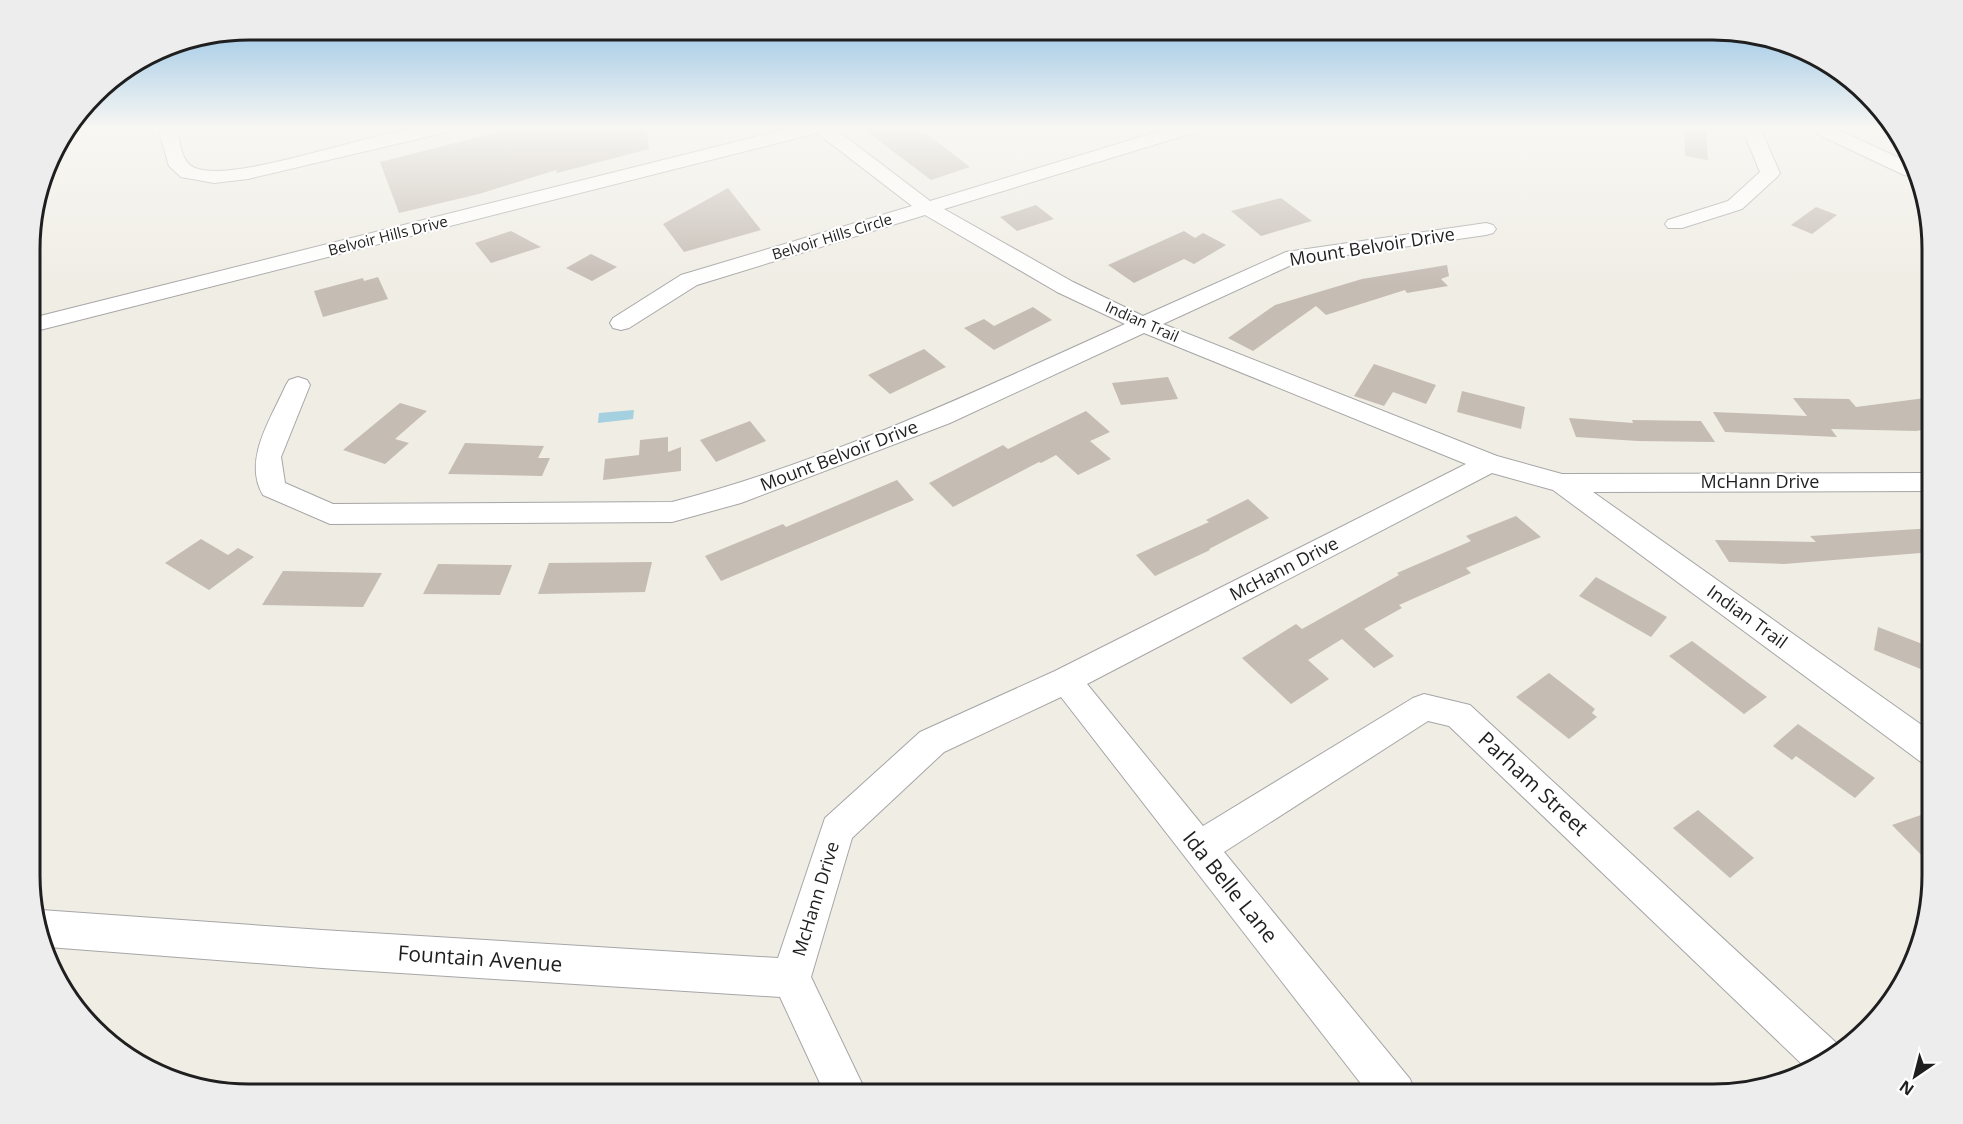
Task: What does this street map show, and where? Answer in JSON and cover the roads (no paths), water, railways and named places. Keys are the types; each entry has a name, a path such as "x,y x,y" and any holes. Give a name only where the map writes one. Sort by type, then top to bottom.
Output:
{"street":[{"name":"Belvoir Hills Drive","path":"40,323 605,180"},
{"name":"Indian Trail","path":"891,180 927,208 1065,286 1144,325 1489,463"},
{"name":"Belvoir Hills Circle","path":"621,322 689,280 1018,180"},
{"path":"1675,224 1735,204 1762,180"},
{"name":"Mount Belvoir Drive","path":"298,385 268,457 272,488 330,514 672,512 731,496 941,417 1293,256 1486,229"},
{"name":"McHann Drive","path":"791,978 837,829 932,742 1066,680 1489,463 1562,483 1922,482"},
{"name":"Indian Trail","path":"1562,483 1922,745"},
{"name":"Ida Belle Lane","path":"1066,680 1386,1083"},
{"name":"Parham Street","path":"1199,848 1424,707 1459,715 1820,1054"},
{"name":"Fountain Avenue","path":"48,929 310,948 791,978"},
{"path":"791,978 841,1084"}],"water":[{"path":"634,410 633,419 598,423 599,413"}]}
